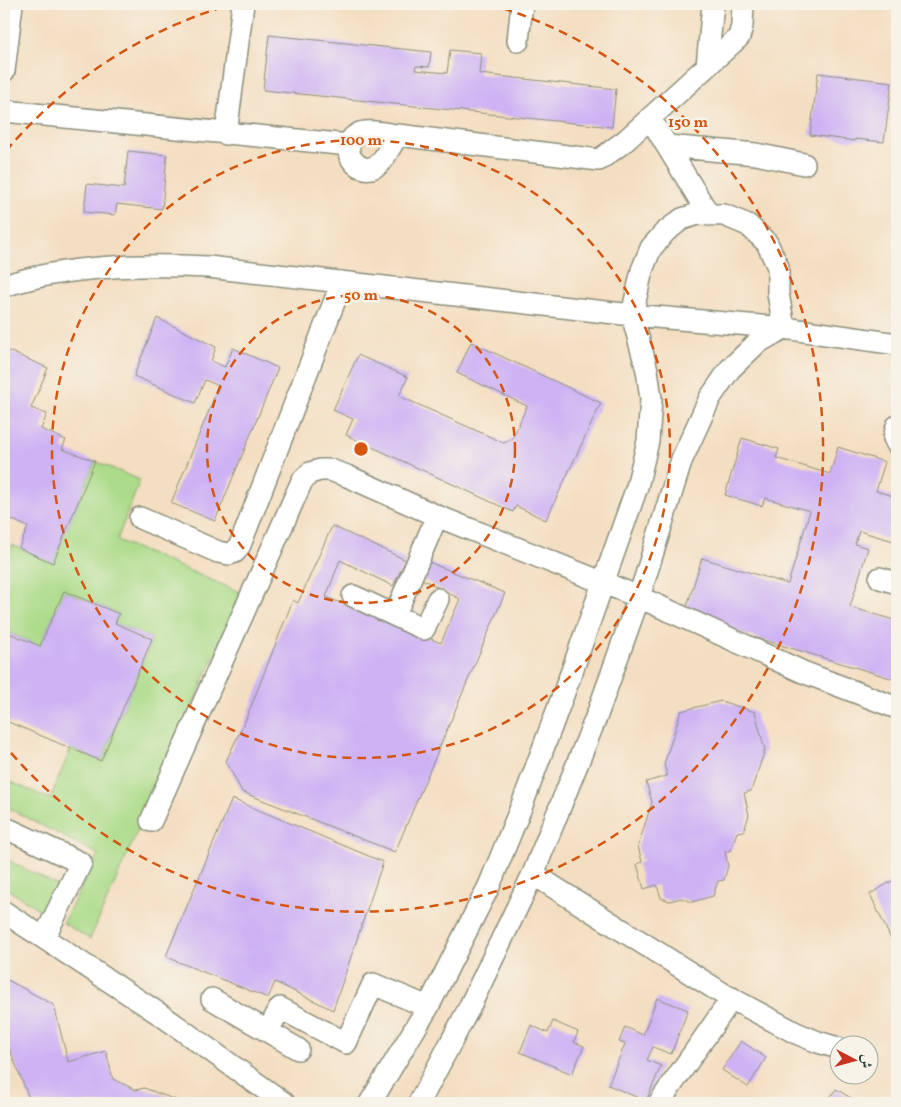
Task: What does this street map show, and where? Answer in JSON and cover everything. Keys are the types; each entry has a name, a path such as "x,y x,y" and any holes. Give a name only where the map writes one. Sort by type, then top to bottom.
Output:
{"street":[{"path":"4,71 12,4"},
{"path":"226,134 243,4"},
{"path":"518,41 522,4"},
{"path":"707,66 714,4"},
{"path":"398,135 380,162 374,167 358,166 352,161 349,145 353,138 360,133 368,132 398,135 599,160 625,140 739,37 742,26 743,4"},
{"path":"4,110 349,145"},
{"path":"650,118 709,214"},
{"path":"667,146 756,154 804,164"},
{"path":"370,1103 428,1007 489,886 522,806 572,671 637,486 648,441 651,399 647,370 632,315 642,270 651,248 664,232 682,219 698,214 724,215 748,225 767,243 778,267 778,293 784,328"},
{"path":"4,286 36,277 82,270 129,266 176,265 240,269 632,315 784,328 897,344"},
{"path":"140,518 218,552 229,554 234,552 240,545 342,282"},
{"path":"419,1103 469,1008 533,874 597,715 639,597 682,459 710,398 730,369 757,344 784,328"},
{"path":"897,426 894,438 897,444"},
{"path":"152,821 302,481 310,473 320,470 330,470 347,476 437,516 639,597 803,672 897,708"},
{"path":"395,615 437,516"},
{"path":"353,596 424,629 438,599"},
{"path":"10,830 81,863 44,938"},
{"path":"533,874 732,998 796,1033 828,1045"},
{"path":"4,912 164,1017 284,1103"},
{"path":"268,1031 280,1008 346,1044 373,984 428,1007"},
{"path":"659,1103 732,998"},
{"path":"212,999 298,1049"}],"green space":[{"path":"95,461 140,480 117,540 242,593 90,939 63,923 98,854 4,806 4,779 50,799 71,748 101,761 152,639 115,623 119,614 64,591 40,646 4,631 4,568 12,545 53,562"},
{"path":"4,858 62,888 48,915 4,887"}],"building":[{"path":"269,35 431,52 429,67 416,66 415,70 447,73 450,50 481,53 479,74 616,89 612,127 263,90"},
{"path":"818,73 892,82 884,142 855,139 855,141 810,135"},
{"path":"128,151 167,155 162,209 117,204 115,215 84,212 87,184 124,188"},
{"path":"157,318 216,347 211,361 225,367 233,348 278,368 215,521 171,503 219,386 205,380 195,403 134,376"},
{"path":"471,342 601,403 546,520 516,506 513,512 346,435 353,419 333,410 358,355 408,377 399,396 504,443 512,439 527,406 457,373"},
{"path":"4,349 48,368 31,408 47,414 41,429 66,440 62,449 95,461 53,563 19,548 28,527 4,516 4,504 7,496 4,495"},
{"path":"742,438 779,449 776,458 830,474 838,447 885,462 876,491 897,497 897,542 859,531 855,544 868,548 850,607 897,621 897,680 684,616 702,558 788,584 810,511 765,498 762,506 725,495"},
{"path":"332,526 406,560 393,586 340,560 326,597 441,643 460,599 420,578 426,561 505,593 395,852 242,792 226,761 246,719 293,600 298,603"},
{"path":"64,591 119,614 115,623 152,639 101,761 6,721 4,727 4,631 40,646"},
{"path":"721,701 755,712 765,750 751,791 744,793 749,815 744,831 737,832 731,850 725,852 728,866 724,880 718,881 713,896 692,902 681,898 670,901 661,898 657,885 644,889 637,864 642,862 638,846 652,802 646,782 667,776 664,764 681,711"},
{"path":"232,799 383,862 333,1010 275,982 268,998 166,956"},
{"path":"897,878 897,952 870,894"},
{"path":"4,978 54,1005 68,1062 106,1051 113,1079 136,1090 144,1088 176,1100 177,1103 31,1103 8,1045 4,1045"},
{"path":"657,998 688,1010 671,1054 653,1047 647,1060 661,1066 646,1101 608,1085 625,1044 619,1042 625,1027 643,1035"},
{"path":"553,1021 578,1032 574,1042 584,1046 572,1074 520,1052 531,1025 548,1033"},
{"path":"741,1041 766,1058 748,1087 722,1070"},
{"path":"836,1089 859,1103 826,1103"}]}
